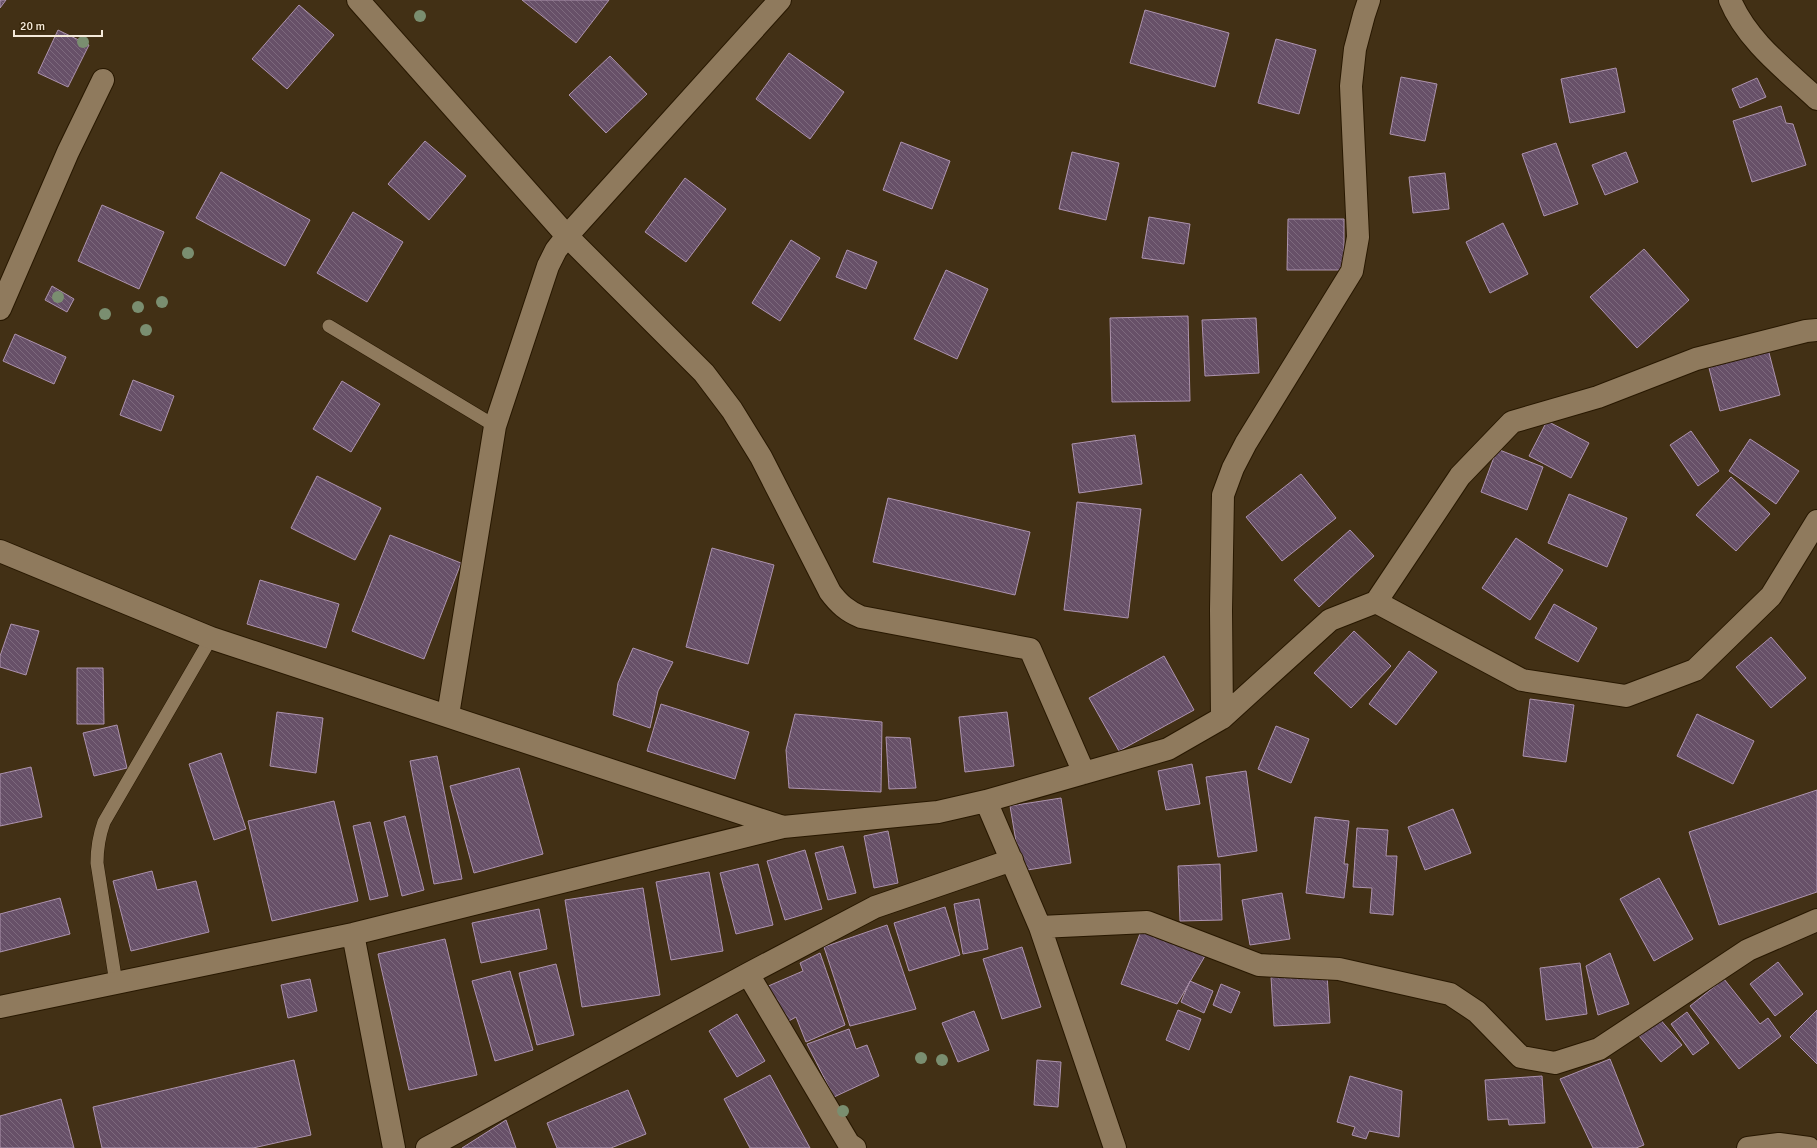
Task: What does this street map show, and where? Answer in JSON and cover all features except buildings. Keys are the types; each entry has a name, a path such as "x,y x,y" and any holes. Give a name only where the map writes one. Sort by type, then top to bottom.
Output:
{"street":[{"path":"358,0 567,236 704,373 732,410 761,457 830,592 838,604 861,617 1030,649 1084,773"},
{"path":"448,715 495,426 548,266 556,250 567,236 780,0"},
{"path":"1222,718 1221,610 1223,495 1232,468 1246,443 1352,272 1358,237 1351,86 1355,49 1369,0"},
{"path":"1730,0 1747,29 1769,54 1817,99"},
{"path":"0,309 68,152 103,80"},
{"path":"0,1007 353,934 783,826 938,812 986,801 1168,749 1222,718 1330,620 1376,602 1460,476 1512,422 1598,397 1696,359 1806,331 1817,330"},
{"path":"1376,602 1522,680 1626,696 1695,670 1771,596 1817,521"},
{"path":"0,551 211,638 783,826"},
{"path":"986,801 1040,927 1115,1148"},
{"path":"427,1148 875,907 1012,860"},
{"path":"1040,927 1147,922 1259,965 1338,969 1450,994 1477,1012 1521,1057 1555,1063 1599,1049 1748,950 1817,920"},
{"path":"353,934 394,1148"},
{"path":"748,974 849,1144 855,1148"},
{"path":"1748,1148 1779,1144 1809,1148"}],"lane":[{"path":"329,326 495,426"},
{"path":"116,983 97,863 97,848 100,833 107,816 211,638"}]}
